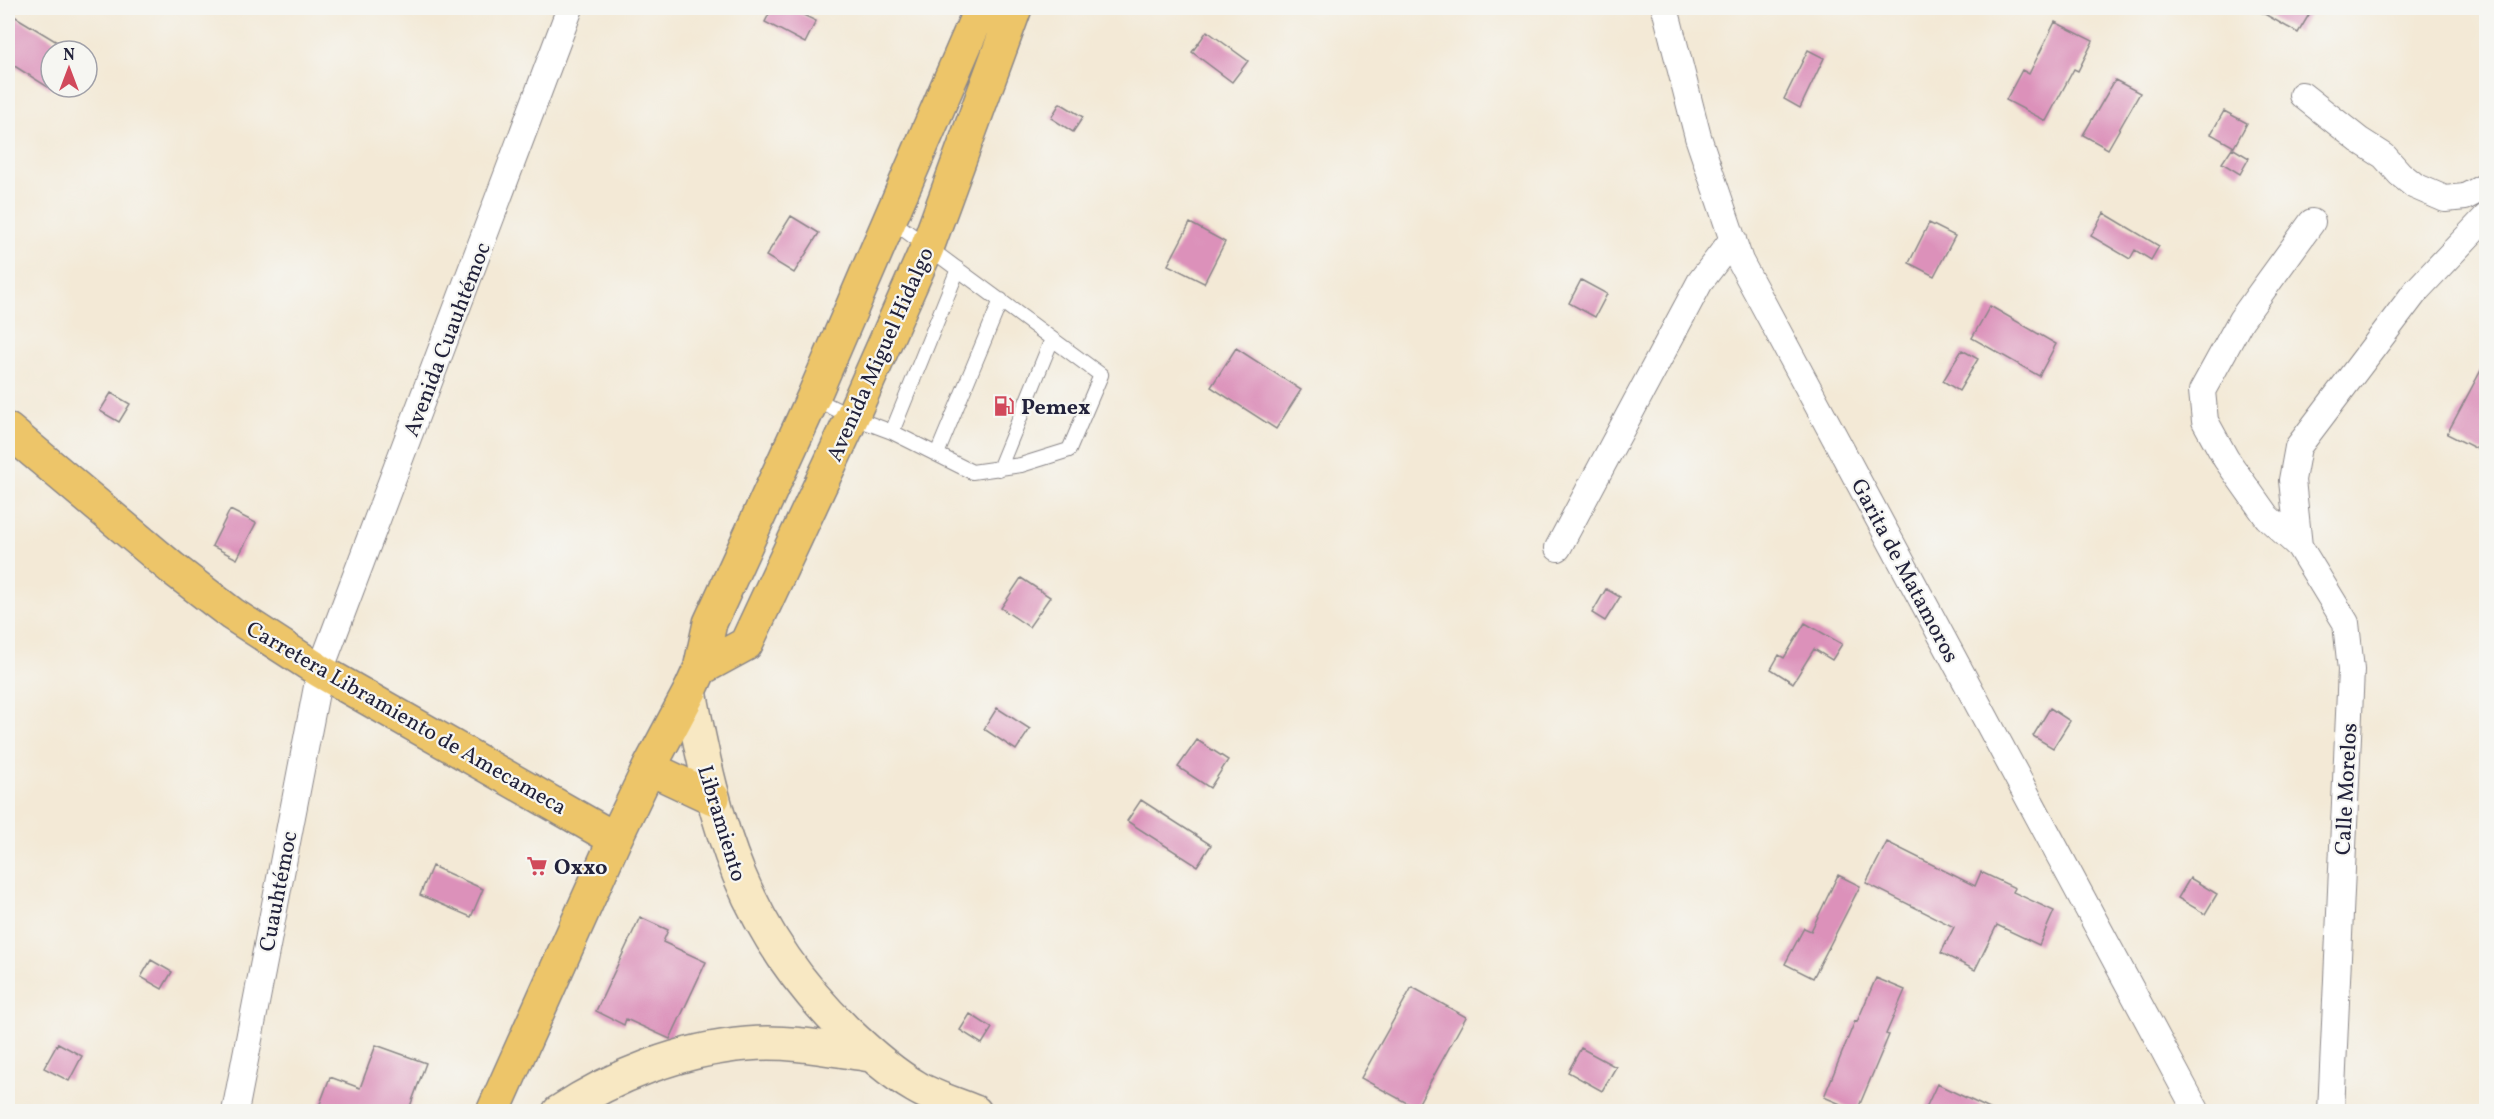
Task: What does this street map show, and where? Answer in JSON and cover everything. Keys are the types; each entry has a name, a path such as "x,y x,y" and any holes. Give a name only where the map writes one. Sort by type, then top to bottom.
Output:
{"main road":[{"name":"Avenida Miguel Hidalgo","path":"493,1112 615,839 695,680 710,623 813,398 981,8"},
{"name":"Avenida Miguel Hidalgo","path":"695,680 746,644 852,417 927,248 1015,8"},
{"name":"Carretera Libramiento de Amecameca","path":"8,430 172,568 232,614 320,671 615,839"},
{"name":"Libramiento","path":"695,680 700,747 727,847 747,896 772,944 797,979 826,1012 923,1100 975,1112"},
{"path":"649,768 713,798"},
{"path":"559,1112 610,1083 659,1063 700,1051 747,1044 792,1044 871,1055"}],"street":[{"name":"Avenida Cuauhtémoc","path":"320,671 570,8"},
{"name":"Garita de Matamoros","path":"1665,8 1698,137 1740,261 2197,1112"},
{"path":"2302,95 2392,165 2415,186 2445,199 2464,197 2487,186"},
{"name":"Calle Morelos","path":"2331,1112 2351,670 2346,623 2298,535 2292,480 2298,447 2416,291 2487,217"},
{"path":"2298,535 2267,517 2226,459 2205,421 2202,391 2241,320 2312,222"},
{"path":"1558,548 1700,282 1733,239"},
{"name":"Cuauhtémoc","path":"234,1112 320,671"}],"lane":[{"path":"813,398 852,417 892,432 972,472 1021,465 1069,450 1101,375 891,220"},
{"path":"892,432 958,269"},
{"path":"937,454 1001,300"},
{"path":"999,469 1052,339"}],"building":[{"path":"772,8 789,8 816,21 805,43 765,22"},
{"path":"2254,8 2313,8 2298,33"},
{"path":"14,16 52,39 39,39 39,81 8,62 8,27"},
{"path":"2055,22 2093,41 2078,71 2074,69 2046,121 2006,100 2022,70 2029,74"},
{"path":"1207,31 1248,61 1232,82 1192,52"},
{"path":"1808,50 1824,58 1800,108 1784,99"},
{"path":"2115,80 2140,93 2108,149 2083,135"},
{"path":"1060,103 1083,117 1073,132 1051,118"},
{"path":"2224,111 2247,123 2234,147 2211,134"},
{"path":"2232,148 2249,158 2240,174 2222,163"},
{"path":"2104,213 2159,246 2151,260 2135,250 2130,259 2091,236"},
{"path":"791,216 819,233 794,273 766,256"},
{"path":"1190,223 1225,242 1204,283 1168,265"},
{"path":"1929,223 1955,236 1934,276 1909,263"},
{"path":"1581,280 1607,294 1595,317 1569,303"},
{"path":"1990,306 2056,344 2039,376 1972,338"},
{"path":"1236,348 1301,390 1276,429 1211,387"},
{"path":"1962,350 1978,359 1959,391 1943,381"},
{"path":"2487,359 2487,454 2447,434"},
{"path":"111,393 130,404 119,422 100,411"},
{"path":"230,510 256,523 237,559 212,546"},
{"path":"1021,578 1050,597 1029,627 1001,608"},
{"path":"1606,589 1620,597 1605,621 1592,613"},
{"path":"1805,623 1842,644 1832,660 1814,649 1793,683 1771,669 1779,655 1784,658"},
{"path":"997,708 1030,729 1016,750 984,729"},
{"path":"2050,708 2070,721 2053,748 2033,736"},
{"path":"1197,740 1228,760 1210,788 1178,767"},
{"path":"1141,800 1211,845 1197,866 1127,821"},
{"path":"1887,842 1975,886 1981,872 2015,888 2013,892 2054,911 2039,945 1997,925 1975,970 1941,953 1954,927 1866,883"},
{"path":"432,866 483,889 471,917 420,895"},
{"path":"1838,875 1860,886 1813,978 1785,964 1804,928 1811,931"},
{"path":"2190,878 2217,894 2205,914 2178,898"},
{"path":"640,917 668,930 663,942 706,962 670,1039 626,1019 624,1025 596,1011"},
{"path":"151,960 172,972 162,989 141,977"},
{"path":"1876,978 1905,990 1857,1111 1824,1097 1855,1021 1857,1022"},
{"path":"1412,987 1466,1017 1416,1108 1361,1078"},
{"path":"970,1014 992,1028 982,1044 960,1030"},
{"path":"58,1043 82,1056 69,1081 44,1068"},
{"path":"376,1045 426,1063 408,1112 317,1112 330,1077 360,1088"},
{"path":"1581,1048 1616,1067 1602,1091 1568,1072"},
{"path":"1937,1084 1996,1112 1924,1112"}],"place":[{"name":"Pemex","path":"1004,406"},
{"name":"Oxxo","path":"537,866"}]}
